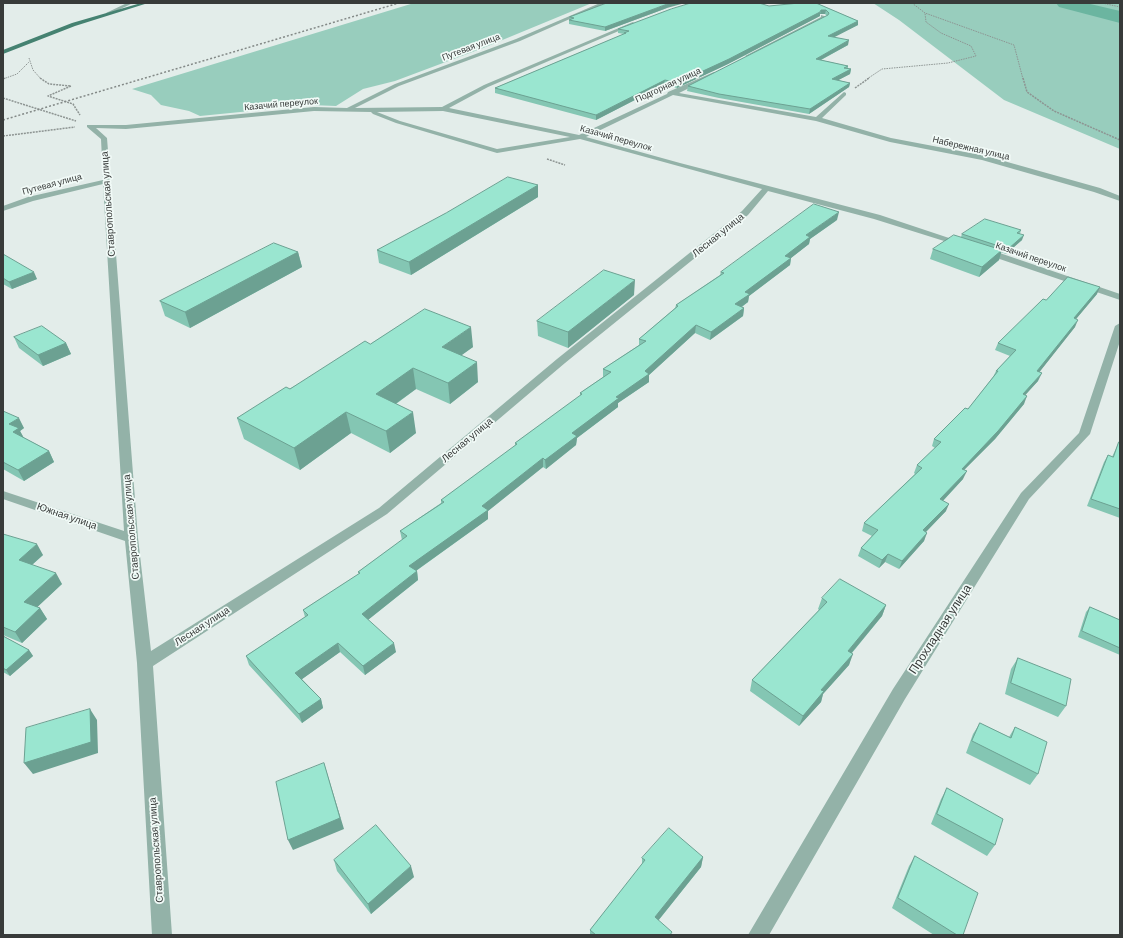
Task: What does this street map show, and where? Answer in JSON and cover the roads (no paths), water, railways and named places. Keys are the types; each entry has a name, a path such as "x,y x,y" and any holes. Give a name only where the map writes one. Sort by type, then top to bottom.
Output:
{"main road":[{"path":"3,52 108,12 146,3"}],"street":[{"path":"108,12 131,3"},
{"name":"Путевая улица","path":"345,110 397,85 518,40 604,3"},
{"path":"744,59 825,17 823,16"},
{"path":"443,109 486,86 642,20"},
{"name":"Подгорная улица","path":"580,137 670,93 718,72"},
{"name":"Набережная улица","path":"670,93 817,119 890,140 983,158 1097,190 1120,199"},
{"path":"817,119 844,94"},
{"name":"Казачий переулок","path":"89,126 126,127 314,109 443,109 533,126 580,137 876,217 977,248 1120,297"},
{"path":"372,109 375,113 398,122 479,147 497,151 580,137"},
{"name":"Ставропольская улица","path":"89,126 104,138 131,538 145,663 162,935"},
{"path":"533,126 538,137 539,145"},
{"name":"Путевая улица","path":"3,209 31,199 107,181"},
{"name":"Лесная улица","path":"145,663 383,511 561,361 745,213 767,188"},
{"name":"Прохладная улица","path":"758,935 898,694 1021,502 1084,434 1120,326"},
{"name":"Южная улица","path":"3,495 131,538"}],"waterway":[{"path":"1065,3 1120,17"}],"railway":[{"path":"3,120 399,3"}]}
